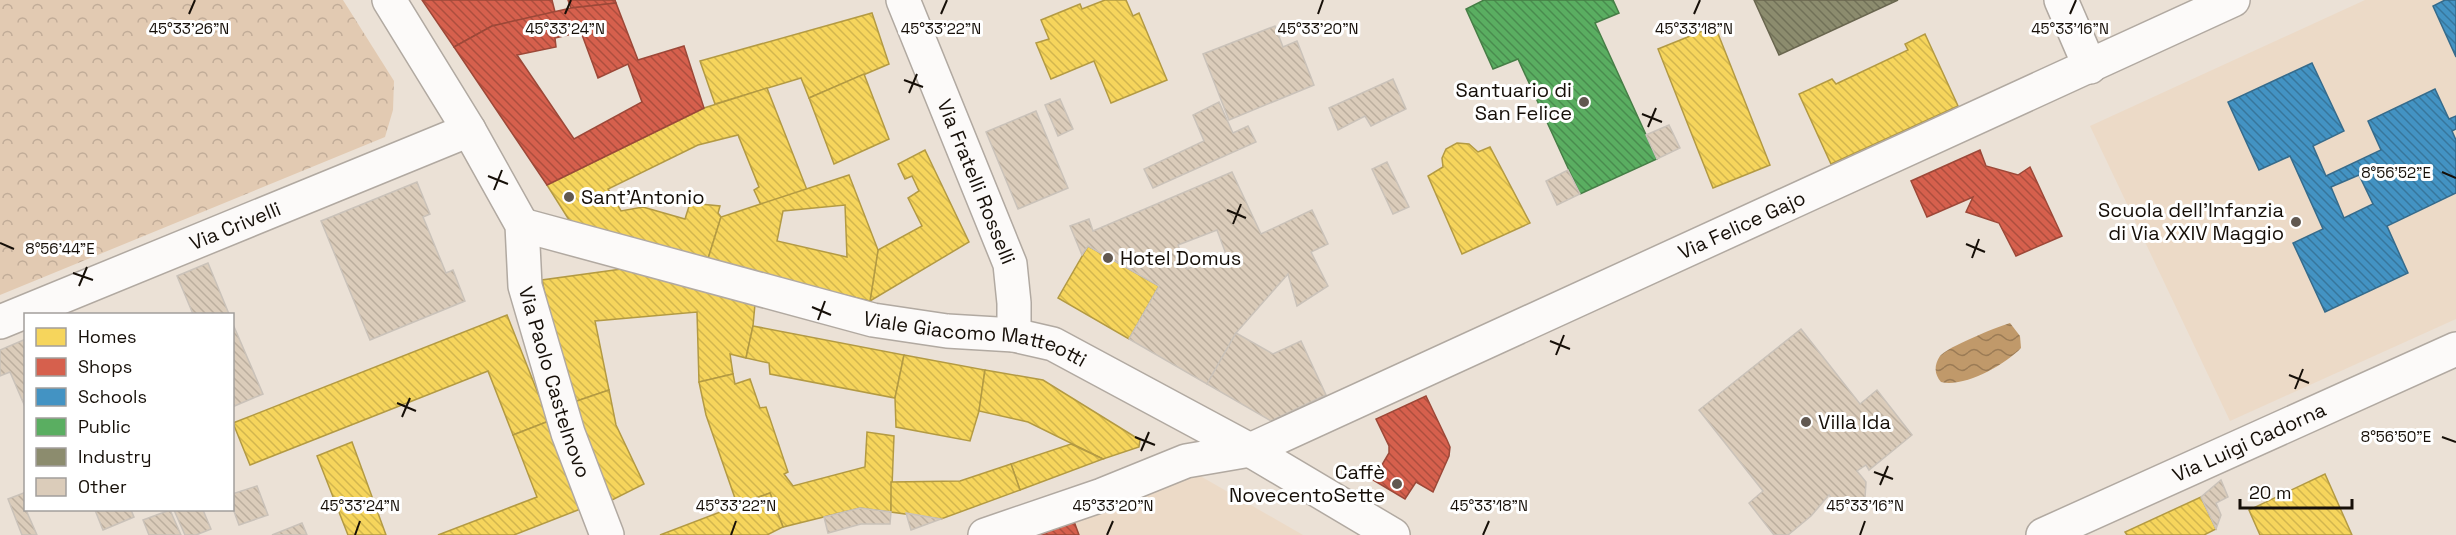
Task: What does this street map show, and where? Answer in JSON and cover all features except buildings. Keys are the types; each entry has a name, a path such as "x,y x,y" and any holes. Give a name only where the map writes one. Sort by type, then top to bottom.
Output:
{"street":[{"path":"389,0 469,130 522,225"},
{"path":"2061,0 2090,67"},
{"name":"Via Felice Gajo","path":"985,535 1102,495 1186,461 1250,450 2233,0"},
{"name":"Via Fratelli Rosselli","path":"905,1 1010,264 1014,335"},
{"name":"Via Crivelli","path":"0,322 469,130"},
{"name":"Viale Giacomo Matteotti","path":"522,225 873,320 947,331 1014,335 1053,344 1250,450 1393,535"},
{"name":"Via Paolo Castelnovo","path":"522,225 525,286 568,433 604,526"},
{"name":"Via Luigi Cadorna","path":"2043,535 2456,348"}],"shaded area":[{"name":"Scuola dell'Infanzia di Via XXIV Maggio","path":"2365,0 2456,0 2456,319 2230,421 2090,126"},
{"path":"1195,473 1303,535 1022,535"}],"green space":[{"path":"0,0 343,0 394,81 393,110 385,137 0,295"}],"water":[{"path":"2010,323 2020,336 2021,348 2014,355 1983,374 1961,382 1941,382 1936,373 1936,366 1944,352"}],"place":[{"name":"Santuario di San Felice","path":"1584,102"},
{"name":"Sant'Antonio","path":"569,197"},
{"name":"Scuola dell'Infanzia di Via XXIV Maggio","path":"2296,222"},
{"name":"Hotel Domus","path":"1108,258"},
{"name":"Villa Ida","path":"1806,422"},
{"name":"Caffè NovecentoSette","path":"1397,484"}]}
